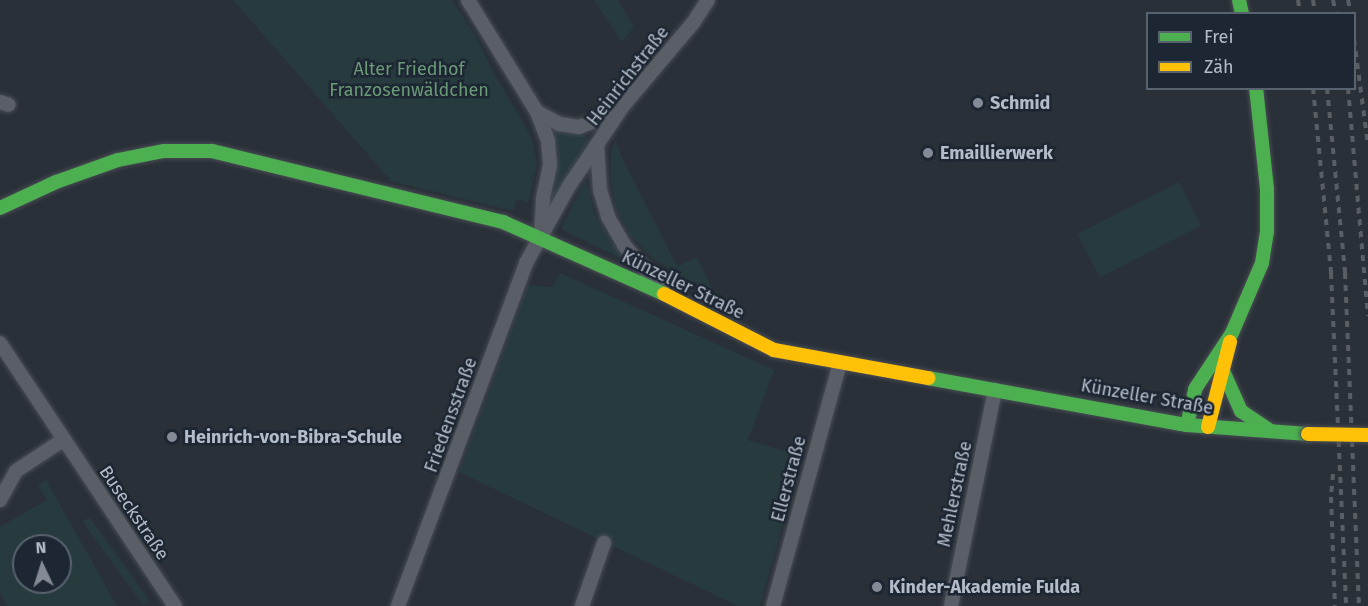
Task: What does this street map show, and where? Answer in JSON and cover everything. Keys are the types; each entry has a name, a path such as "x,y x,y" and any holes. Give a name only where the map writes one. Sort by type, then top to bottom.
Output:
{"main road":[{"path":"1187,424 1195,389 1232,333 1259,273 1267,231 1265,162 1256,90"},
{"name":"Künzeller Straße","path":"0,208 108,162 144,154 191,149 273,164 503,222 666,294 774,350 1187,424 1272,432 1368,435"},
{"path":"1208,427 1224,373 1232,333"},
{"path":"1224,373 1241,411 1272,432"}],"street":[{"path":"468,0 537,112 550,154 542,208 541,237"},
{"name":"Heinrichstraße","path":"541,237 623,105 693,22 708,0"},
{"path":"537,112 560,124 579,127 604,117 623,105"},
{"name":"Heinrichstraße","path":"597,144 600,190 608,218 624,245 666,294"},
{"name":"Friedensstraße","path":"398,606 526,263 541,237"},
{"name":"Buseckstraße","path":"0,343 175,606"},
{"name":"Ellerstraße","path":"773,606 840,363"},
{"name":"Mehlerstraße","path":"951,606 995,389"},
{"path":"0,500 16,471 63,440"},
{"path":"582,606 604,543"}],"green space":[{"name":"Alter Friedhof Franzosenwäldchen","path":"233,0 452,0 477,38 491,68 532,138 537,164 528,203 517,199 513,211 391,181"},
{"path":"594,0 618,0 634,27 622,42"},
{"path":"553,129 567,133 583,133 589,140 554,199 552,198 558,152"},
{"path":"616,139 621,156 677,266 697,257 715,295 653,259 629,234 616,209 611,181 611,154"},
{"path":"586,179 594,213 612,243 624,256 622,259 561,229"},
{"path":"1179,182 1201,226 1100,277 1077,234"},
{"path":"560,273 774,370 748,440 802,456 760,606 738,606 459,472 528,285 553,287"},
{"path":"46,480 117,606 7,606 0,593 0,527 47,500 38,485"},
{"path":"89,517 150,600 143,605 83,522"}],"railway":[{"path":"1298,0 1300,12"},
{"path":"1313,0 1315,12"},
{"path":"1333,0 1336,12"},
{"path":"1348,0 1351,12"},
{"path":"1356,54 1368,146"},
{"path":"1313,90 1331,273 1346,606"},
{"path":"1327,90 1345,273 1359,606"},
{"path":"1348,90 1368,316"},
{"path":"1333,474 1331,497 1335,606"}],"traffic: fast":[{"path":"1239,0 1242,12"},
{"path":"1187,425 1195,389 1232,333 1262,263 1267,231 1267,189 1256,90"},
{"path":"0,208 56,182 118,160 164,151 212,151 503,222 664,294"},
{"path":"1224,373 1241,411 1269,430"},
{"path":"928,378 1187,425 1308,434"}],"traffic: slow":[{"path":"664,294 774,350 928,378"},
{"path":"1208,427 1230,342"},
{"path":"1308,434 1368,435"}],"place":[{"name":"Schmid","path":"978,103"},
{"name":"Emaillierwerk","path":"928,153"},
{"name":"Heinrich-von-Bibra-Schule","path":"172,437"},
{"name":"Kinder-Akademie Fulda","path":"877,587"}]}
